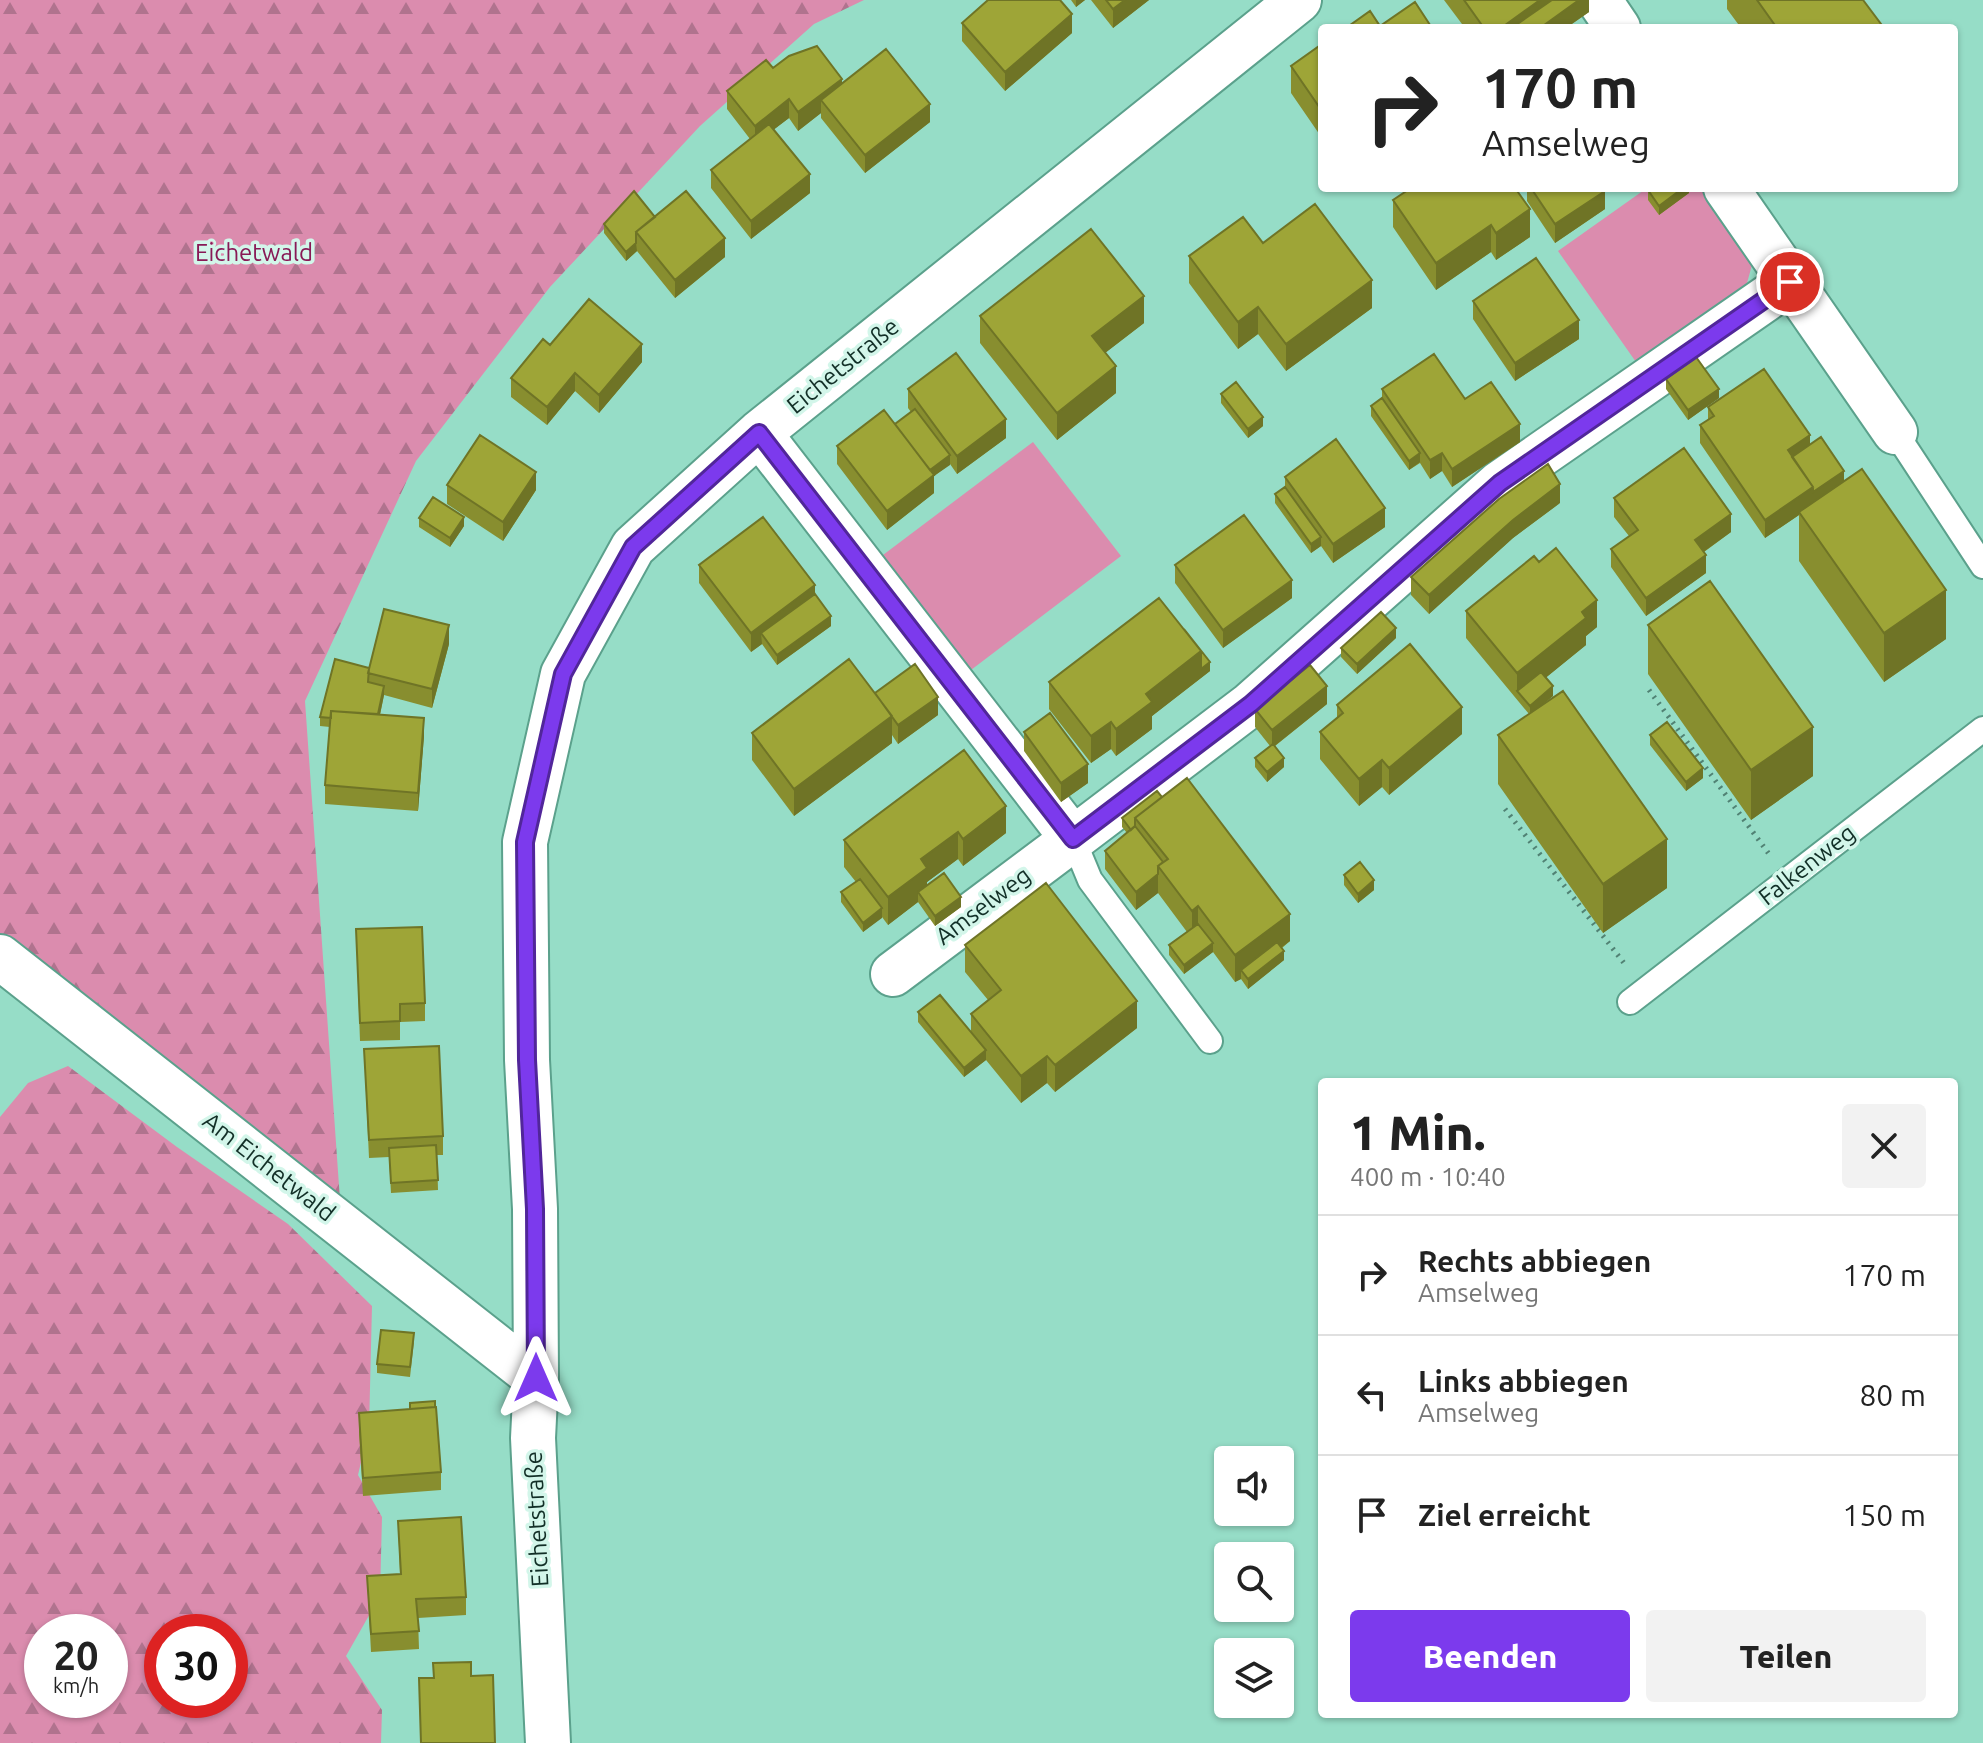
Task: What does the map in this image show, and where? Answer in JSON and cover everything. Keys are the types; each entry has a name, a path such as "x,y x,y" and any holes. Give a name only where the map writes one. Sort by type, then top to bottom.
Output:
{"street":[{"name":"Eichetstraße","path":"548,1743 533,1438 536,1378 535,1209 527,1060 525,842 563,674 633,547 759,433 1299,0"},
{"path":"1599,0 1615,24"},
{"path":"1729,192 1895,432"},
{"name":"Amselweg","path":"893,974 1251,704 1500,483 1790,282"},
{"path":"759,433 1073,839"},
{"name":"Am Eichetwald","path":"0,957 536,1378"}],"lane":[{"path":"1895,432 1983,566"},
{"name":"Falkenweg","path":"1637,996 1983,729"},
{"path":"1073,839 1090,880 1210,1041"}],"path":[{"path":"1649,690 1788,880"},
{"path":"1505,809 1637,996"}],"green space":[{"name":"Eichetwald","path":"0,0 864,0 814,24 700,126 550,287 416,461 305,701 340,1200 0,937"},
{"path":"1641,192 1713,192 1746,240 1752,265 1747,283 1733,299 1636,362 1558,251"},
{"path":"1033,442 1121,556 967,673 879,558"},
{"path":"68,1066 288,1224 372,1306 369,1429 358,1475 382,1517 380,1596 346,1656 382,1710 381,1743 0,1743 0,1117 28,1083"}],"building":[{"path":"988,0 1060,0 1072,14 1005,72 962,23"},
{"path":"1106,0 1125,0 1113,9"},
{"path":"1464,0 1540,0 1507,24 1481,24"},
{"path":"1552,0 1579,0 1546,24 1517,24"},
{"path":"1757,0 1863,0 1881,24 1774,24"},
{"path":"1415,2 1429,24 1383,24"},
{"path":"1370,11 1379,24 1352,24"},
{"path":"817,46 842,79 798,112 789,99 755,126 727,91 766,60 773,68 789,56"},
{"path":"1318,47 1318,105 1291,66"},
{"path":"886,49 930,104 865,155 821,100"},
{"path":"769,124 810,174 751,221 711,170"},
{"path":"634,191 655,217 636,232 636,243 626,252 604,224"},
{"path":"686,191 725,238 675,280 636,232"},
{"path":"1405,192 1518,192 1530,209 1496,233 1491,225 1436,263 1393,200"},
{"path":"1534,192 1603,192 1555,224"},
{"path":"1649,192 1678,192 1659,206"},
{"path":"1315,204 1372,280 1286,344 1258,307 1238,322 1189,256 1243,217 1263,243"},
{"path":"1091,229 1144,296 1092,336 1116,366 1057,413 980,316"},
{"path":"1536,258 1579,320 1515,363 1473,301"},
{"path":"589,299 642,344 599,395 575,373 547,407 511,378 543,339 550,345"},
{"path":"956,353 1006,419 957,456 908,389"},
{"path":"1434,354 1465,399 1491,382 1520,424 1452,469 1442,453 1430,460 1382,389"},
{"path":"1696,357 1719,389 1688,410 1666,379"},
{"path":"1764,369 1810,435 1788,450 1813,487 1765,520 1700,425 1714,416 1708,407"},
{"path":"1236,382 1263,417 1248,429 1221,394"},
{"path":"1382,398 1420,453 1409,461 1371,406"},
{"path":"915,409 950,455 930,470 895,424"},
{"path":"884,410 934,475 887,511 837,446"},
{"path":"480,435 536,472 503,522 447,485"},
{"path":"1821,437 1844,471 1813,492 1813,487 1792,457"},
{"path":"1336,439 1385,508 1333,544 1285,477"},
{"path":"1684,448 1731,514 1695,540 1706,555 1646,598 1611,549 1638,530 1614,498"},
{"path":"1548,464 1560,484 1513,520 1429,595 1411,577 1499,499"},
{"path":"1862,469 1946,590 1884,633 1799,512"},
{"path":"1285,487 1321,537 1311,544 1275,494"},
{"path":"433,497 464,517 450,538 419,518"},
{"path":"1244,515 1292,580 1223,630 1175,565"},
{"path":"763,517 815,585 751,633 699,565"},
{"path":"1556,548 1597,600 1582,612 1586,618 1517,673 1466,611 1534,556 1539,562"},
{"path":"1710,581 1813,727 1751,770 1648,625"},
{"path":"815,594 831,616 777,655 761,633"},
{"path":"1159,598 1201,651 1146,694 1152,702 1116,729 1111,722 1091,736 1049,682"},
{"path":"384,609 449,625 432,689 368,673"},
{"path":"1381,612 1396,628 1357,664 1341,648"},
{"path":"1184,629 1210,662 1201,669 1201,651"},
{"path":"1410,644 1462,707 1389,768 1382,760 1359,779 1320,732 1343,713 1337,705"},
{"path":"335,659 369,668 368,682 384,686 378,714 331,711 331,718 320,717"},
{"path":"849,659 892,716 794,789 752,733"},
{"path":"915,664 938,697 898,725 875,693"},
{"path":"1310,665 1327,686 1272,730 1255,709"},
{"path":"1541,672 1553,686 1530,706 1517,691"},
{"path":"1563,691 1667,839 1603,884 1498,735"},
{"path":"331,711 424,718 418,793 325,785"},
{"path":"1050,713 1088,764 1061,783 1024,732"},
{"path":"1667,722 1703,768 1686,782 1650,735"},
{"path":"1273,744 1284,758 1267,772 1255,758"},
{"path":"964,750 1006,806 963,839 958,832 921,859 927,868 888,897 844,840"},
{"path":"1187,778 1290,914 1235,955 1198,906 1192,911 1158,866 1168,859 1135,818"},
{"path":"1157,791 1162,797 1135,818 1135,826 1131,830 1122,818"},
{"path":"1135,826 1163,862 1158,866 1158,874 1136,892 1105,851"},
{"path":"1360,862 1374,880 1358,894 1344,875"},
{"path":"944,873 961,897 935,916 918,892"},
{"path":"860,879 882,908 863,923 841,892"},
{"path":"1046,883 1137,1001 1055,1065 1047,1056 1021,1076 971,1014 1001,990 965,945"},
{"path":"1198,924 1213,943 1184,965 1169,945"},
{"path":"422,927 425,1003 400,1004 400,1021 360,1023 356,929"},
{"path":"1277,942 1284,951 1248,979 1241,970"},
{"path":"940,995 986,1050 964,1068 918,1012"},
{"path":"439,1046 443,1136 369,1140 364,1049"},
{"path":"436,1145 438,1180 391,1183 389,1148"},
{"path":"381,1330 414,1333 410,1367 377,1364"},
{"path":"435,1401 435,1407 410,1409 410,1403"},
{"path":"436,1407 441,1472 363,1478 359,1413"},
{"path":"461,1517 466,1597 416,1599 419,1631 371,1634 367,1576 401,1574 398,1521"},
{"path":"471,1662 471,1676 493,1675 495,1743 421,1743 419,1678 434,1678 433,1663"}],"route":[{"path":"536,1378 535,1209 527,1060 525,842 563,674 633,547 759,433 1073,839 1251,704 1500,483 1790,282"}]}
